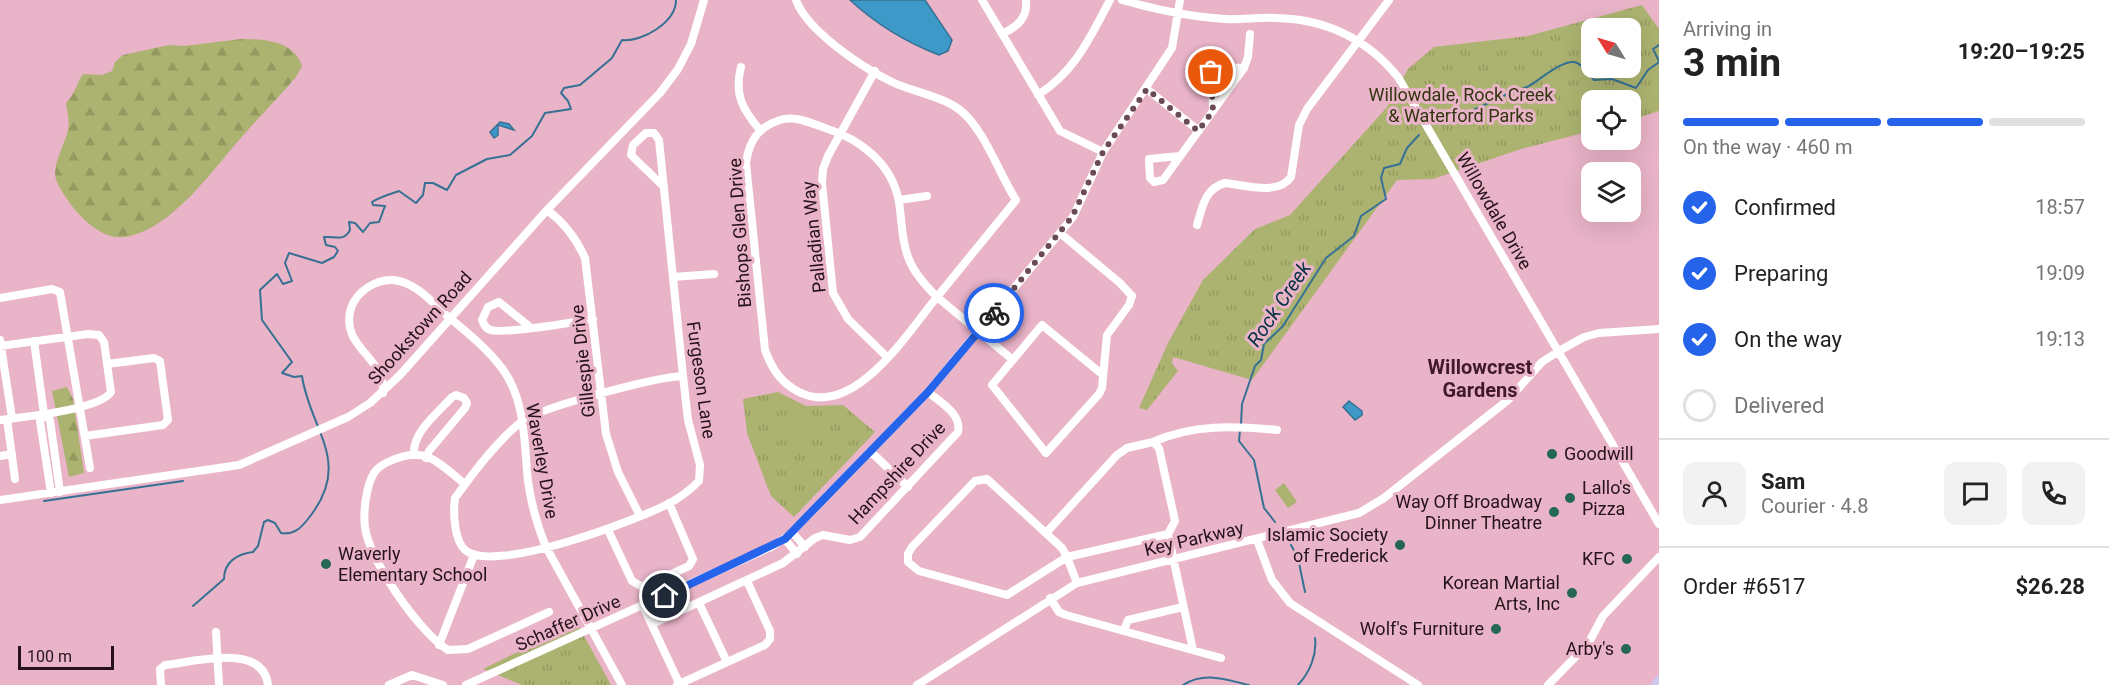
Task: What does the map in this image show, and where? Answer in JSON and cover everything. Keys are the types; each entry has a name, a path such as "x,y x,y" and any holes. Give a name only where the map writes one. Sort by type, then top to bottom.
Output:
{"main road":[{"path":"1654,685 1659,680"}],"street":[{"name":"Shookstown Road","path":"0,500 239,465 348,417 383,393 547,210 660,93 678,69 691,44 704,0"},
{"path":"796,0 804,15 820,35 874,71"},
{"path":"982,0 1060,131 1103,152"},
{"path":"1002,34 1020,23 1025,14 1026,0"},
{"path":"1038,95 1058,82 1071,68 1110,0"},
{"name":"Willowdale Drive","path":"1122,0 1176,15 1229,20 1296,19 1322,24 1358,40 1382,58 1398,77 1659,524"},
{"name":"Schaffer Drive","path":"466,685 643,606 785,539 928,392 1060,233 1083,199 1103,152 1147,89 1172,48 1180,0"},
{"path":"1197,225 1205,198 1217,185 1225,183 1274,188 1286,183 1291,177 1299,125 1303,117 1389,0"},
{"path":"1180,156 1149,159 1150,178 1154,182 1163,180 1244,68 1248,57 1250,34"},
{"path":"741,67 737,95 748,116 760,130 783,118 801,120 856,140 882,164 892,179 899,200 903,242 908,257 922,282 1012,360"},
{"path":"1213,111 1212,69 1217,67 1244,68"},
{"name":"Palladian Way","path":"874,71 823,169 822,183 833,293 848,319 887,357"},
{"name":"Bishops Glen Drive","path":"760,130 748,149 746,163 765,350 770,364 787,385 807,396 831,397 853,389 887,357 1016,200 971,122 960,110 891,82 874,71"},
{"path":"1147,89 1198,131"},
{"name":"Furgeson Lane","path":"474,555 491,558 546,547 608,530 669,504 688,492 699,481 700,465 688,420 674,278 659,140 654,134 646,133 633,145 631,155 664,187"},
{"path":"899,200 927,196"},
{"name":"Gillespie Drive","path":"547,210 561,220 577,240 585,258 606,434 618,472 640,516"},
{"path":"1060,233 1120,283 1132,296 1130,305 1107,335 1103,375 1099,394 1046,453 992,385 1042,325 1103,375"},
{"path":"674,278 714,274"},
{"path":"400,375 381,371 358,346 351,334 352,306 368,286 384,279 408,283 451,318"},
{"path":"0,298 52,289 60,292 90,468"},
{"path":"530,327 499,302 488,307 482,320 485,327 494,331 530,327 593,319"},
{"name":"Waverley Drive","path":"451,318 502,368 517,399 522,420 532,507 546,547 622,685"},
{"name":"Key Parkway","path":"917,685 1050,598 1077,583 1359,513 1384,498 1508,400 1542,362 1559,351 1584,337 1599,333 1659,329"},
{"path":"0,346 69,336 99,335 104,342 107,364 109,396 81,406 6,419"},
{"path":"0,340 6,419 15,478"},
{"path":"34,341 44,414 50,420 60,492"},
{"path":"85,436 163,425 168,420 160,361 154,358 107,364"},
{"path":"381,371 383,393"},
{"path":"439,645 474,555 464,549 458,538 454,509 455,498 522,420 663,377 683,376"},
{"name":"Hampshire Drive","path":"652,624 747,581 797,554 824,535 850,540 860,537 958,432 959,426 955,415 928,392"},
{"path":"414,455 413,447 420,434 452,397 456,395 464,398 467,403 465,408 429,451 426,458"},
{"path":"44,414 40,421 51,493"},
{"path":"1046,533 1117,455 1127,448 1153,442 1166,436 1212,427 1277,429"},
{"path":"1153,442 1159,448 1174,521 1168,534 1193,650"},
{"path":"871,452 908,487"},
{"path":"0,456 12,454"},
{"path":"465,484 426,458 414,455 390,462 374,473 368,492 364,526 370,547 421,628 439,645 448,650 468,649 549,612"},
{"path":"1077,583 1067,557 1062,548 987,479 975,481 908,554 908,562 919,571 1007,595 1067,557 1168,534"},
{"path":"608,530 632,581 643,587 688,566 693,559 669,504"},
{"path":"792,532 805,547"},
{"path":"785,539 797,554"},
{"path":"1257,540 1272,580 1290,603 1418,685"},
{"path":"1548,685 1588,644 1603,616 1659,557"},
{"path":"643,606 679,685 765,645 770,639 770,631 747,581"},
{"path":"1050,598 1059,612 1066,615 1221,658"},
{"path":"699,603 727,662"},
{"path":"1124,630 1128,620 1183,607"},
{"path":"216,632 219,685"},
{"path":"161,685 160,669 165,665 217,659 247,659 255,662 264,672 268,685"},
{"path":"389,685 412,675 443,685"}],"green space":[{"name":"Willowdale, Rock Creek & Waterford Parks","path":"1642,5 1659,29 1659,111 1641,117 1641,90 1581,90 1581,134 1521,149 1433,179 1397,180 1252,380 1173,357 1172,363 1178,371 1147,410 1139,408 1168,343 1203,280 1255,229 1290,215 1387,107 1408,69 1434,47 1528,36 1581,22 1581,78 1641,78 1641,18 1594,18"},
{"path":"241,39 267,41 285,46 298,57 302,66 296,77 192,194 160,222 143,232 125,237 114,237 84,220 68,201 55,176 69,127 66,103 83,74 102,75 112,71 115,62 123,55 169,45 184,46"},
{"path":"67,387 73,399 84,473 69,477 52,391"},
{"path":"778,392 806,406 843,405 875,432 794,517 771,496 747,433 743,399"},
{"path":"791,423 818,424 817,439 791,438"},
{"path":"1284,483 1297,502 1288,508 1275,490"},
{"path":"577,623 611,685 522,685 483,669"}],"water":[{"path":"850,0 925,0 952,40 948,51 939,55 903,38 881,25"},
{"path":"500,122 509,124 514,130 498,125 498,135 494,138 490,132"},
{"path":"1349,401 1362,411 1362,415 1355,420 1343,407"}],"waterway":[{"path":"193,606 224,579 226,568 233,560 253,552 258,546 264,522 268,520 275,523 281,533 293,532 303,525 321,499 328,480 325,447 306,396 302,376 294,377 282,373 292,362 262,320 260,290 277,274 283,284 292,281 285,263 289,253 322,263 334,257 338,251 335,247 326,245 324,237 345,236 350,230 349,222 355,223 363,232 370,223 379,222 385,206 373,205 372,202 375,200 399,191 416,203 423,195 425,183 433,183 447,190 456,175 487,159 510,155 532,136 545,113 571,109 561,93 564,88 580,85 612,58 622,40 639,38 657,29 671,16 676,0"},
{"name":"Rock Creek","path":"1659,45 1653,49 1659,61"},
{"name":"Rock Creek","path":"1439,123 1529,86 1568,62 1580,64 1594,80 1612,79 1636,88 1648,70 1659,62"},
{"name":"Rock Creek","path":"1241,424 1242,404 1255,366 1261,360 1264,344 1283,326 1326,258 1354,236 1361,216 1386,199 1381,178 1384,168 1400,164 1407,148 1419,135"},
{"name":"Rock Creek","path":"1240,430 1239,441 1254,460 1264,508 1275,522"},
{"path":"44,501 183,481"},
{"name":"Rock Creek","path":"1291,545 1298,558 1305,592"},
{"name":"Rock Creek","path":"1298,685 1312,663 1315,638"},
{"name":"Rock Creek","path":"1183,685 1199,678 1224,679 1249,685"}],"way so far":[{"path":"994,313 1072,217 1083,199 1103,152 1147,89 1198,131 1213,111 1211,72"}],"place":[{"name":"Goodwill","path":"1552,454"},
{"name":"Lallo's Pizza","path":"1570,498"},
{"name":"Way Off Broadway Dinner Theatre","path":"1554,512"},
{"name":"Islamic Society of Frederick","path":"1400,545"},
{"name":"KFC","path":"1627,559"},
{"name":"Waverly Elementary School","path":"326,564"},
{"name":"Korean Martial Arts, Inc","path":"1572,593"},
{"name":"Wolf's Furniture","path":"1496,629"},
{"name":"Arby's","path":"1626,649"}],"district":[{"name":"Willowcrest Gardens","path":"1480,378"}],"route":[{"path":"665,596 785,539 928,392 994,313"}]}
